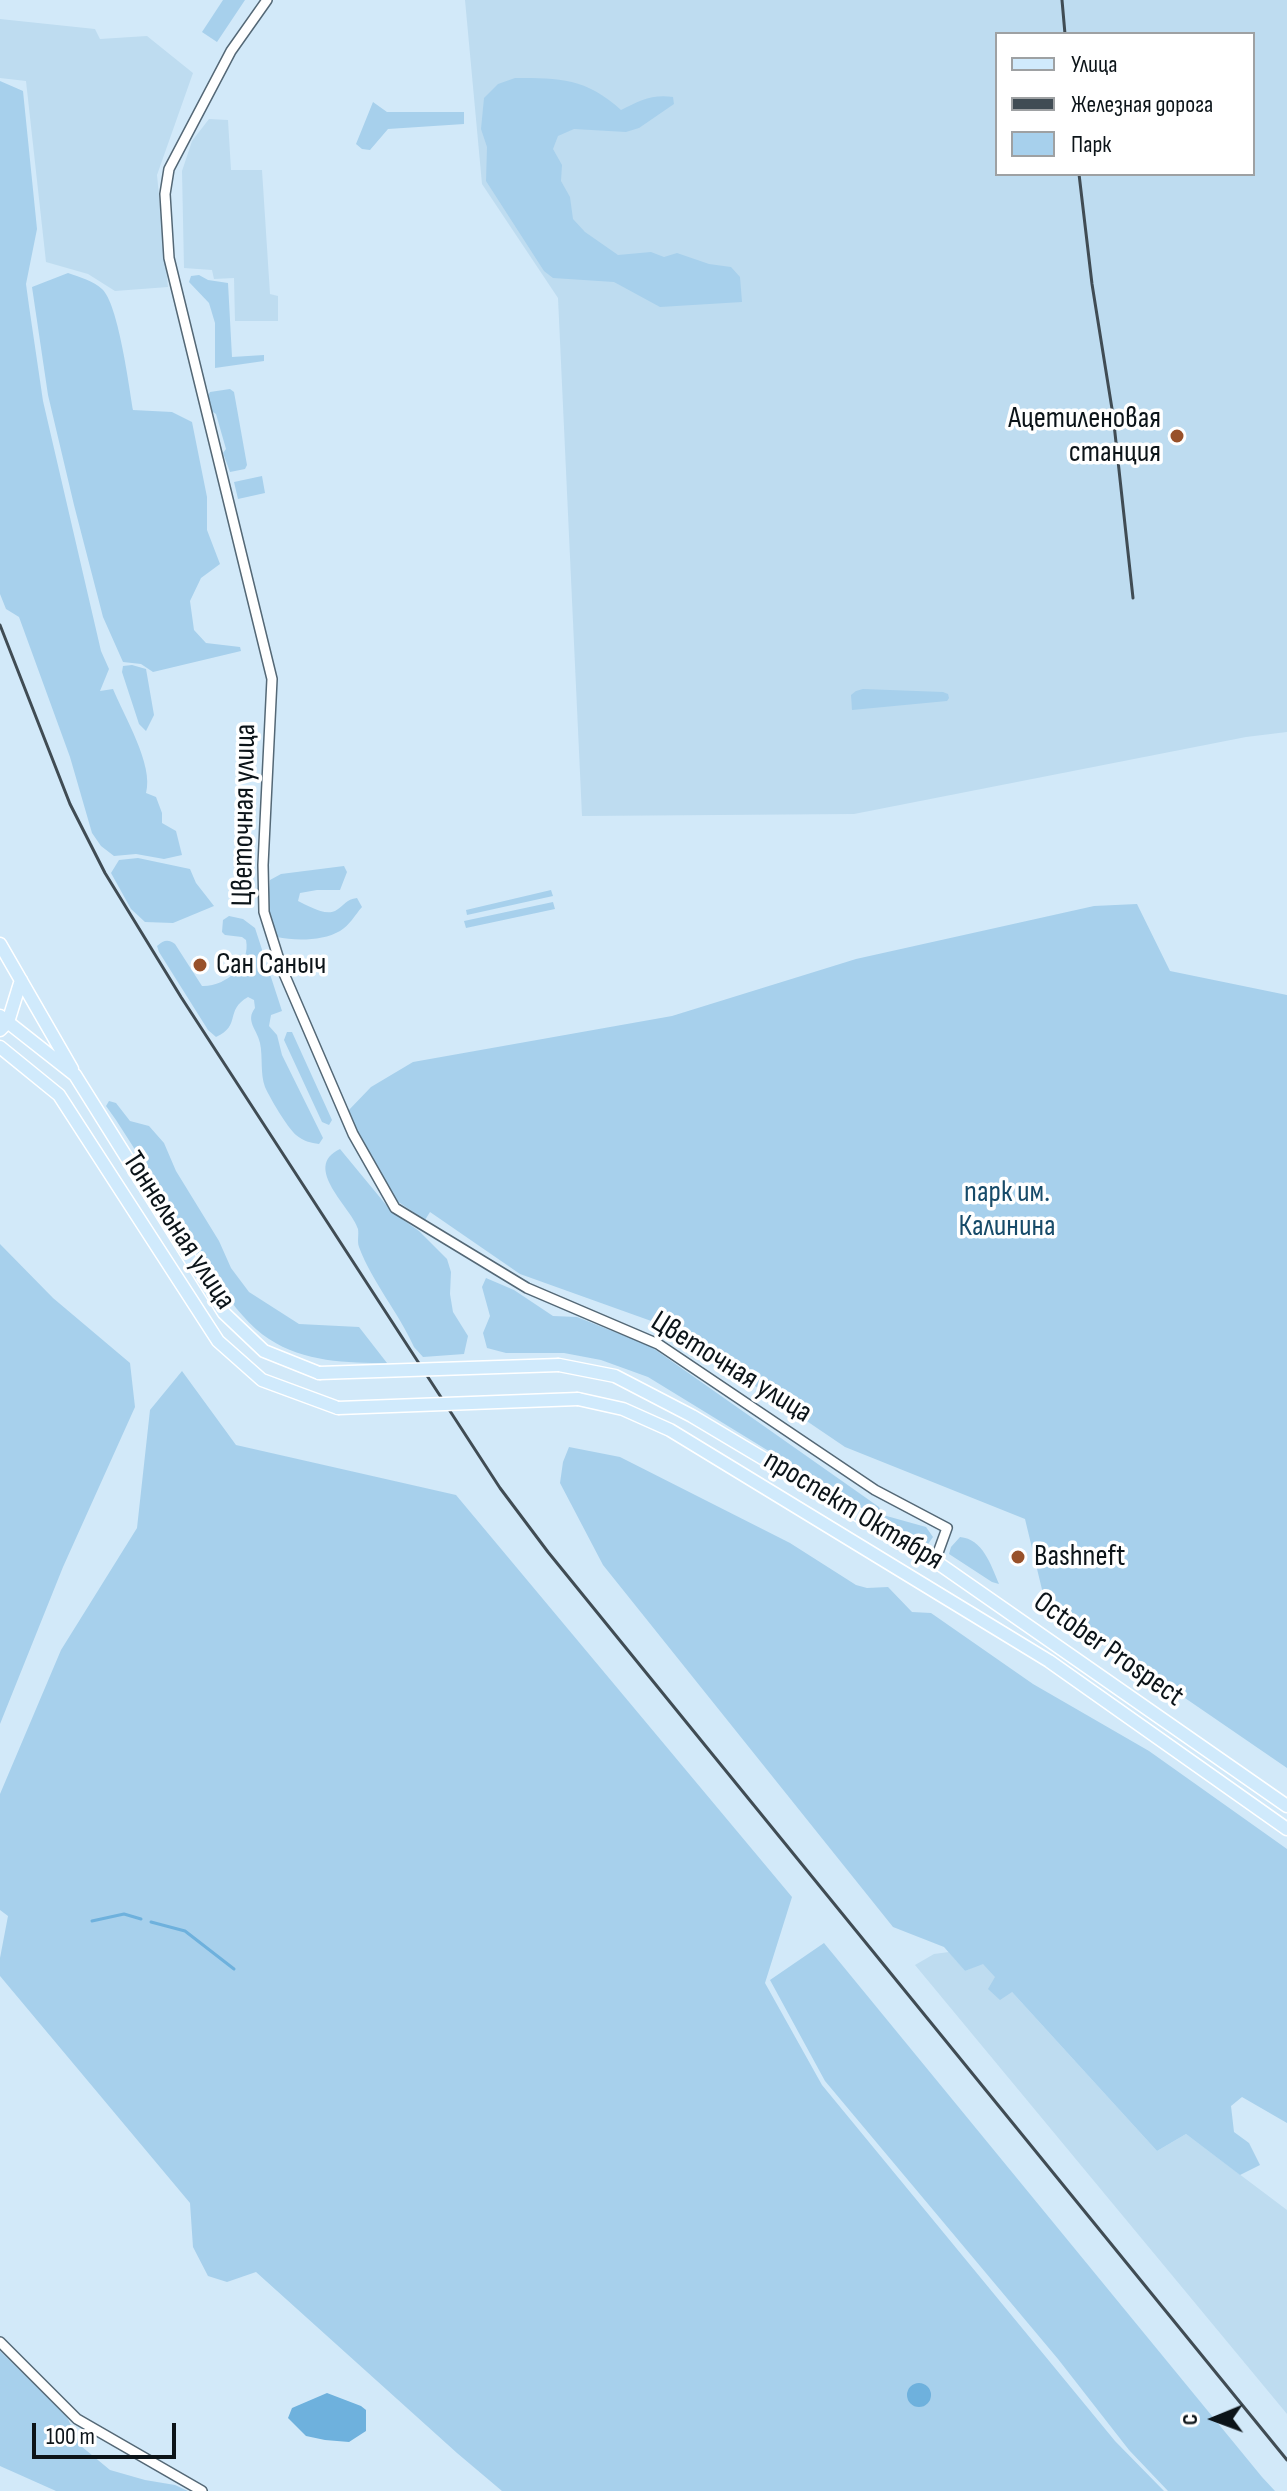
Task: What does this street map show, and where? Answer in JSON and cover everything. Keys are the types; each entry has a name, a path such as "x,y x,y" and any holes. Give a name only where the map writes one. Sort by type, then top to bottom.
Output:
{"main road":[{"path":"0,944 75,1075"},
{"path":"3,1023 21,980"},
{"name":"Тоннельная улица","path":"3,1023 75,1075 224,1313 264,1351 319,1373 559,1365"},
{"name":"Тоннельная улица","path":"0,1047 59,1095 218,1341 262,1380 338,1408"},
{"name":"October Prospect","path":"559,1365 615,1376 692,1416 935,1561 1287,1806"},
{"name":"проспект Октября","path":"338,1408 578,1399 623,1409 684,1439 1049,1661 1287,1829"}],"street":[{"name":"Цветочная улица","path":"267,0 231,51 169,169 165,194 169,258 272,679 263,865 264,912 282,969 353,1134 395,1208 527,1288 658,1344 875,1490 947,1528 935,1561"},
{"path":"0,2342 77,2419 202,2491"}],"shaded area":[{"path":"465,0 1287,0 1287,732 1246,737 854,814 582,816 558,298 482,184"},
{"path":"0,19 95,29 100,39 147,36 193,73 157,175 168,287 115,291 88,274 46,262 26,81 0,78"},
{"path":"209,119 228,120 231,170 262,170 270,294 278,296 278,321 235,321 234,278 214,279 212,270 184,268 182,171 192,141"},
{"path":"949,1952 965,1971 983,1963 1157,2151 1186,2134 1287,2210 1287,2414 915,1965 934,1954"},
{"path":"919,2383 928,2386 931,2395 928,2404 919,2407 910,2404 907,2395 910,2386"},
{"path":"327,2393 366,2410 366,2431 349,2442 325,2440 306,2436 288,2418 292,2408"}],"green space":[{"path":"223,0 245,0 217,42 202,32"},
{"path":"515,78 572,82 596,92 621,110 652,97 673,97 674,104 639,128 626,132 574,129 558,136 553,149 562,165 561,181 570,197 573,219 585,232 618,255 651,252 664,257 677,253 709,264 731,267 740,277 742,302 660,307 614,282 553,278 544,271 486,181 487,147 481,129 484,98 498,84"},
{"path":"0,81 23,91 37,229 26,284 43,401 101,651 109,669 100,691 113,689 142,755 146,769 146,793 156,797 162,823 176,831 182,855 164,859 136,854 114,856 101,846 92,833 70,757 19,617 6,609 0,594"},
{"path":"373,102 387,112 464,112 464,124 388,129 370,150 362,149 356,144"},
{"path":"68,273 95,284 108,297 122,346 133,410 172,412 192,422 207,497 207,530 220,564 201,578 190,601 194,630 206,643 240,647 241,651 153,672 141,664 123,662 103,617 74,505 48,395 32,287"},
{"path":"199,275 208,280 228,283 232,357 264,355 264,361 215,368 215,323 209,303 189,282 191,276"},
{"path":"230,389 234,392 247,465 245,469 230,472 216,414 211,411 208,396 210,392"},
{"path":"262,476 265,493 238,499 234,482"},
{"path":"123,666 146,669 154,715 146,731 139,724 122,672"},
{"path":"863,689 943,692 949,698 947,701 852,710 851,695"},
{"path":"138,858 190,869 196,883 214,906 173,923 145,922 131,909 111,873 119,860"},
{"path":"344,866 347,872 340,890 300,893 298,901 331,912 357,898 362,907 349,923 333,934 317,938 277,937 268,907 270,880 281,874"},
{"path":"551,890 553,896 467,915 466,910"},
{"path":"553,902 555,909 466,928 464,921"},
{"name":"парк им. Калинина","path":"1137,904 1170,971 1287,995 1287,1768 1045,1602 1025,1519 845,1447 668,1327 520,1274 430,1212 425,1220 397,1201 347,1112 371,1087 413,1062 672,1016 856,959 1094,906"},
{"path":"229,916 243,919 255,928 282,1011 271,1015 269,1026 277,1035 282,1055 323,1138 319,1144 304,1140 292,1131 265,1087 260,1043 251,1021 254,1000 248,997 241,1002 229,1028 216,1037 208,1030 159,952 159,944 173,942 202,986 220,983 241,965 247,949 246,940 242,937 222,932 223,920"},
{"path":"287,1032 292,1032 332,1120 329,1125 322,1122 284,1040"},
{"path":"109,1101 116,1103 130,1121 149,1126 164,1143 176,1171 219,1241 231,1268 249,1292 299,1324 359,1327 387,1363 311,1357 282,1347 256,1329 230,1300 207,1266 106,1106"},
{"path":"340,1149 392,1212 419,1231 447,1259 451,1272 453,1312 468,1336 464,1354 423,1357 414,1347 364,1260 354,1220 327,1177 329,1157"},
{"path":"0,1244 53,1298 130,1363 135,1407 63,1567 0,1724"},
{"path":"486,1278 514,1290 553,1316 577,1317 650,1346 879,1507 883,1515 926,1527 933,1537 928,1544 878,1518 648,1377 601,1360 564,1353 506,1353 487,1348 483,1333 490,1316 482,1287"},
{"path":"182,1371 236,1445 456,1495 792,1897 765,1983 822,2085 1115,2441 1164,2491 502,2491 256,2272 227,2282 208,2276 193,2247 190,2203 0,1976 8,1916 0,1910 0,1794 61,1650 137,1528 150,1410"},
{"path":"569,1447 620,1457 790,1543 856,1585 888,1587 912,1612 931,1613 1033,1684 1149,1751 1287,1849 1287,2123 1242,2097 1231,2106 1234,2132 1249,2143 1260,2165 1240,2175 1186,2134 1157,2151 1012,1992 1000,2000 988,1989 995,1977 983,1964 965,1971 944,1947 893,1927 603,1565 560,1483"},
{"path":"960,1537 980,1548 999,1584 949,1554"},
{"path":"824,1943 1275,2491 1168,2491 1129,2450 1058,2359 825,2081 770,1980"},
{"path":"0,2351 67,2417 81,2446 110,2470 175,2485 188,2491 56,2491 0,2466"}],"waterway":[{"path":"92,1921 124,1914 141,1919"},
{"path":"151,1922 185,1931 234,1969"}],"railway":[{"path":"1062,0 1065,32"},
{"path":"1079,176 1092,284 1113,415 1133,598"},
{"path":"0,625 70,804 105,873 181,997 500,1488 548,1552 1287,2460"}],"place":[{"name":"Ацетиленовая станция","path":"1177,436"},
{"name":"Сан Саныч","path":"200,965"},
{"name":"Bashneft","path":"1018,1557"}]}
